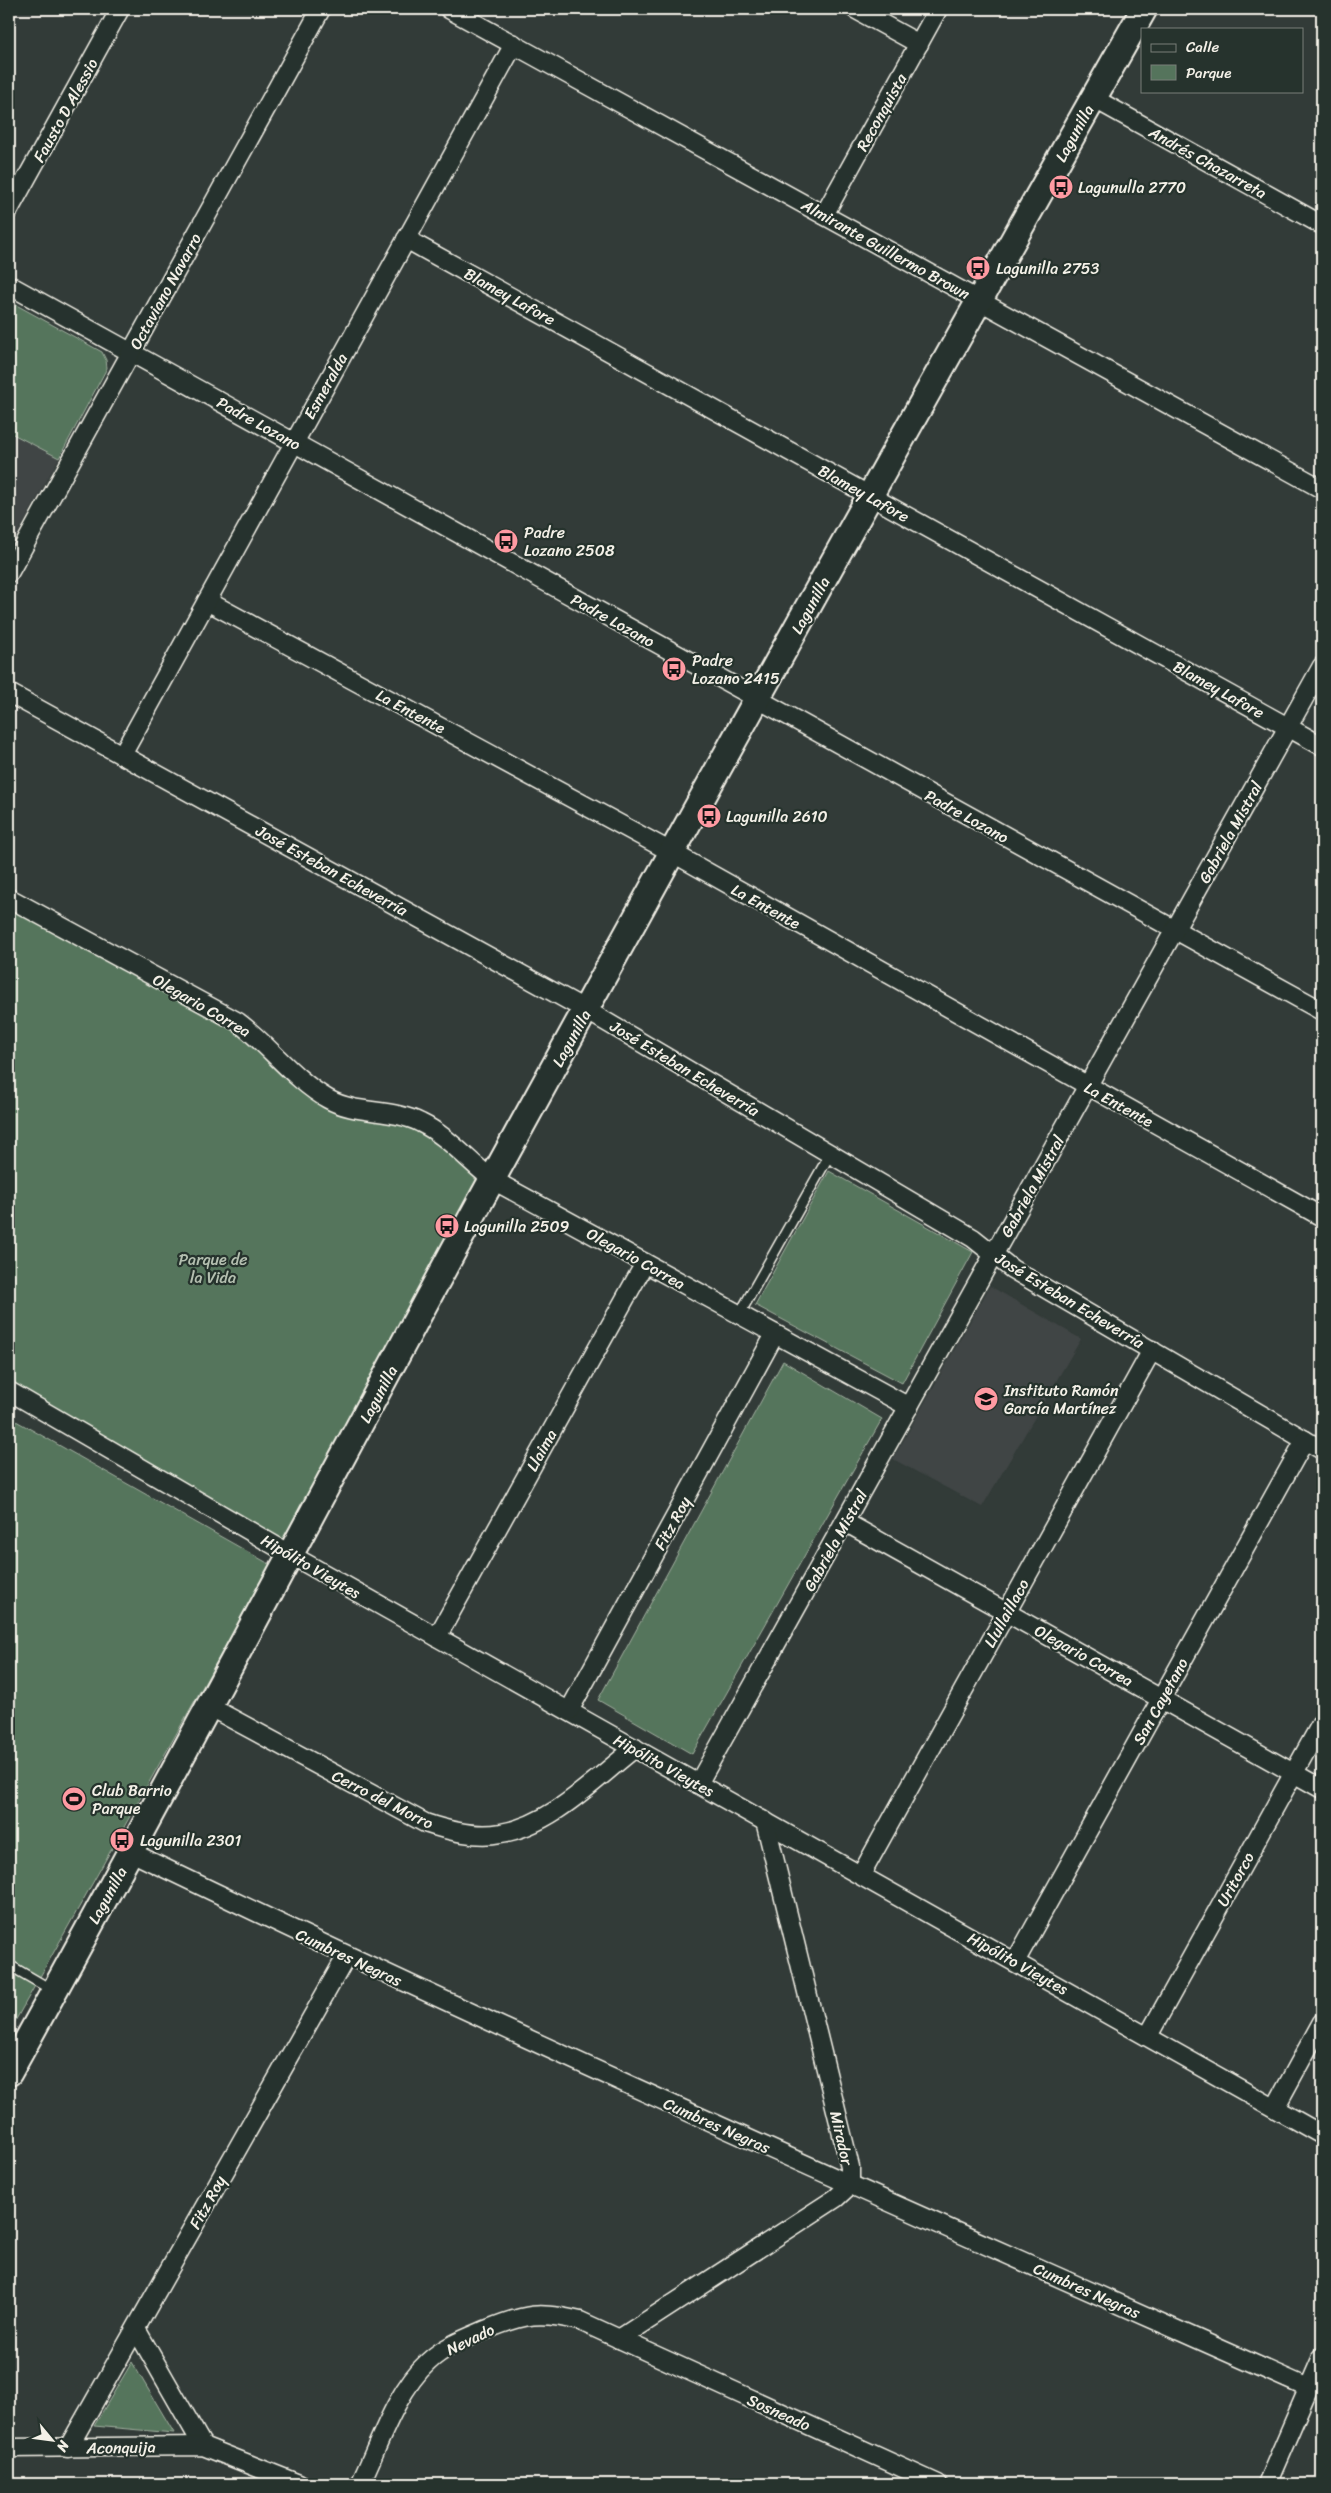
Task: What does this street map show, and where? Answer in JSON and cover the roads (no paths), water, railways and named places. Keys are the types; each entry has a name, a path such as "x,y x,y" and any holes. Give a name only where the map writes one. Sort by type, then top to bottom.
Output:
{"main road":[{"name":"Lagunilla","path":"9,2073 210,1707 586,1010 870,496 1144,9"}],"street":[{"name":"Fausto D Alessio","path":"9,210 120,9"},
{"name":"Octaviano Navarro","path":"9,574 321,9"},
{"name":"Almirante Guillermo Brown","path":"449,9 1322,489"},
{"path":"856,9 918,44"},
{"name":"Reconquista","path":"824,215 938,9"},
{"name":"Esmeralda","path":"122,755 514,44"},
{"name":"Andrés Chazarreta","path":"1093,98 1322,226"},
{"name":"Blamey Lafore","path":"406,239 1322,746"},
{"name":"Padre Lozano","path":"9,285 1322,1011"},
{"name":"La Entente","path":"207,601 673,853 1322,1217"},
{"name":"Gabriela Mistral","path":"698,1784 1322,666"},
{"name":"José Esteban Echeverría","path":"9,693 586,1010 973,1238 1012,1269 1322,1450"},
{"name":"Olegario Correa","path":"9,898 238,1022 312,1088 329,1100 348,1106 393,1113 420,1122 438,1134 493,1180 909,1407"},
{"name":"Llaima","path":"437,1638 645,1263"},
{"name":"Fitz Roy","path":"569,1711 775,1334"},
{"name":"Llullaillaco","path":"861,1875 1152,1350"},
{"name":"Hipólito Vieytes","path":"9,1391 437,1638 1322,2135"},
{"name":"San Cayetano","path":"1014,1962 1305,1440"},
{"name":"Olegario Correa","path":"845,1522 1322,1789"},
{"name":"Cerro del Morro","path":"210,1707 425,1823 448,1830 480,1834 500,1834 522,1828 552,1813 635,1748"},
{"name":"Uritorco","path":"1148,2036 1322,1722"},
{"name":"Mirador","path":"619,2340 836,2198 850,2185 850,2167 765,1822"},
{"name":"Cumbres Negras","path":"131,1852 346,1957 850,2185 1308,2388"},
{"name":"Fitz Roy","path":"68,2448 346,1957"},
{"path":"1275,2108 1322,2022"},
{"name":"Nevado","path":"360,2484 404,2390 428,2362 458,2340 514,2318 540,2314 580,2321 619,2340"},
{"path":"136,2329 203,2446"},
{"name":"Sosneado","path":"619,2340 938,2484"},
{"path":"1266,2484 1322,2357"},
{"name":"Aconquija","path":"9,2448 203,2446 298,2484"}],"lane":[{"path":"739,1315 830,1154"},
{"path":"9,1965 54,1992"}],"place":[{"name":"Lagunulla 2770","path":"1061,187"},
{"name":"Lagunilla 2753","path":"978,268"},
{"name":"Padre Lozano 2508","path":"506,541"},
{"name":"Padre Lozano 2415","path":"674,669"},
{"name":"Lagunilla 2610","path":"709,816"},
{"name":"Lagunilla 2509","path":"447,1226"},
{"name":"Instituto Ramón García Martínez","path":"986,1399"},
{"name":"Club Barrio Parque","path":"74,1799"},
{"name":"Lagunilla 2301","path":"122,1840"}],"park label":[{"name":"Parque de la Vida","path":"213,1268"}]}
